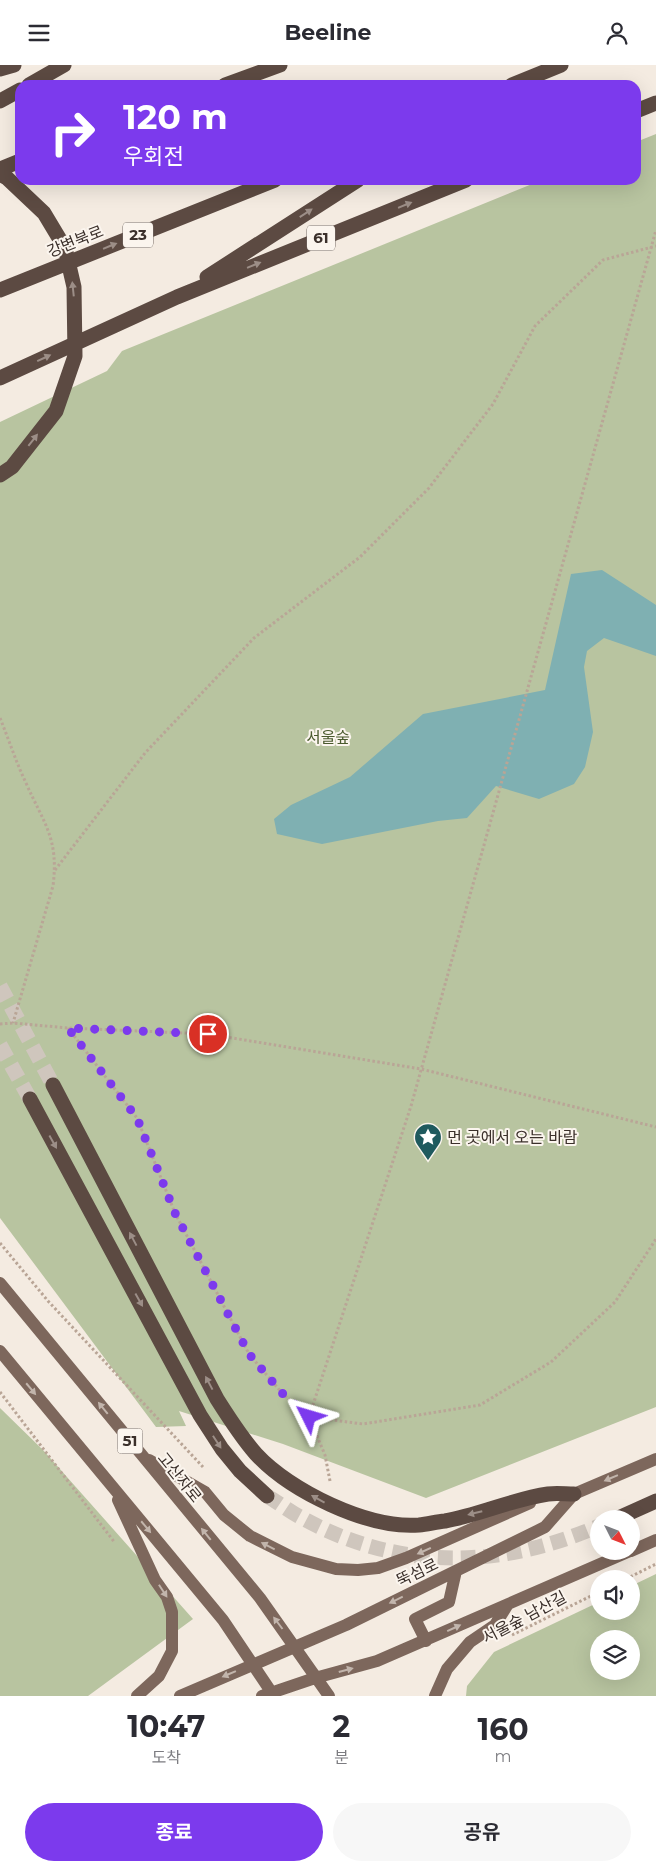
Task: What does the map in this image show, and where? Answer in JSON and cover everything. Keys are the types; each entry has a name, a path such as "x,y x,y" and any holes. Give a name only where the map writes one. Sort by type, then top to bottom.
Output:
{"highway":[{"path":"0,69 14,65"},
{"path":"38,80 64,65"},
{"path":"239,80 280,65"},
{"path":"524,80 561,65"},
{"path":"0,101 15,93"},
{"path":"641,109 656,103"},
{"path":"0,169 15,163"},
{"path":"0,174 7,178 44,213 65,248 74,287 75,356 56,411 12,467 0,475"},
{"name":"강변북로","path":"0,290 262,185"},
{"path":"177,297 350,185"},
{"name":"61","path":"0,378 177,297 454,185"},
{"path":"53,1085 217,1399 242,1437 258,1456 284,1477 328,1505 369,1518 417,1525 447,1520 548,1495 574,1494"},
{"path":"30,1099 200,1415 222,1449 240,1471 267,1496"},
{"path":"636,1510 656,1501"}],"main road":[{"name":"고산자로","path":"0,1283 260,1599 296,1647 329,1696"},
{"path":"0,1351 223,1620 254,1663 269,1695 316,1678 377,1661 610,1560"},
{"path":"143,1457 205,1492 224,1515 250,1537 292,1557 336,1569 358,1570 378,1568 406,1559 548,1495"},
{"name":"뚝섬로","path":"180,1696 346,1625 545,1527 574,1494 656,1459"},
{"path":"111,1485 156,1580 167,1597 172,1612 172,1651 159,1676 137,1696"},
{"path":"640,1547 656,1540"},
{"path":"426,1641 415,1619 449,1602 456,1571"},
{"path":"436,1696 448,1669 470,1643 495,1625 508,1603"}],"path":[{"path":"309,1417 411,1106 656,231"},
{"path":"55,870 145,753 254,637 360,557 429,488 494,404 535,326 603,260 656,246"},
{"path":"0,718 26,784 47,826 54,850 55,870 53,886 13,1023"},
{"path":"0,1024 13,1023 68,1028 208,1034 421,1069 656,1127"},
{"path":"68,1028 137,1118 175,1213 249,1354 282,1393 309,1417 325,1455 332,1490"},
{"path":"309,1417 363,1425 480,1405 551,1362 615,1302 656,1239"},
{"path":"0,1243 48,1301 207,1471"},
{"path":"0,1392 118,1547"},
{"path":"640,1572 656,1564"},
{"name":"서울숲 남산길","path":"511,1635 590,1596"}],"green space":[{"name":"서울숲","path":"656,134 656,1407 426,1498 283,1444 179,1411 186,1426 156,1427 0,1218 0,422 107,371 122,351 530,185 641,185 641,140"},
{"path":"0,1408 43,1450 193,1619 88,1696 0,1696"},
{"path":"656,1574 656,1696 466,1696 467,1686 494,1652 590,1606 590,1620 640,1620 640,1582"}],"water":[{"path":"602,570 656,605 656,656 604,638 587,651 584,667 593,732 585,767 574,784 539,799 496,786 467,818 438,821 322,844 277,834 274,819 291,805 350,777 423,714 545,690 571,574"}],"tunnel":[{"path":"0,986 53,1085"},
{"path":"0,1045 30,1099"},
{"path":"267,1496 298,1516 339,1535 375,1548 412,1555 449,1558 487,1556 524,1550 562,1540 590,1529"}],"place":[{"name":"먼 곳에서 오는 바람","path":"428,1161"}],"route":[{"path":"208,1034 68,1028 137,1118 175,1213 249,1354 282,1393 309,1417"}]}
